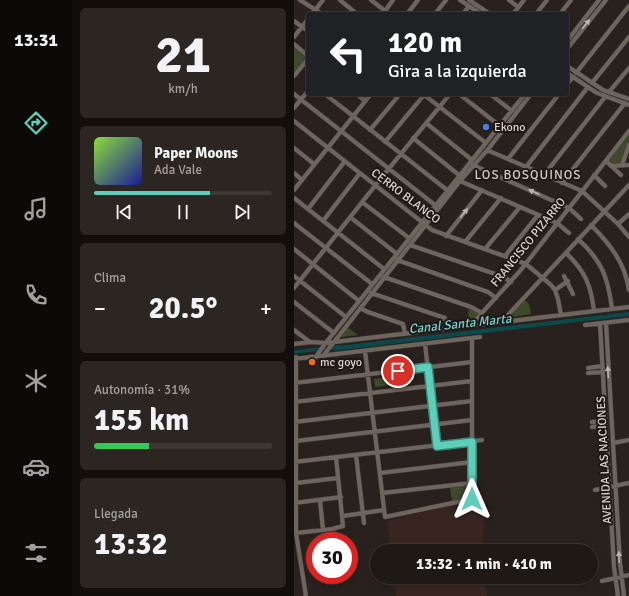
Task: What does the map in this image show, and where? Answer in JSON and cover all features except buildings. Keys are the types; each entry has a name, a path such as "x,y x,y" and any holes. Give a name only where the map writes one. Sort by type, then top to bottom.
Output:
{"street":[{"path":"300,0 319,12"},
{"path":"316,10 323,0"},
{"path":"340,0 355,12"},
{"path":"371,0 385,11 394,0"},
{"path":"409,12 418,0"},
{"path":"437,12 446,0"},
{"path":"460,0 478,12"},
{"path":"469,0 487,12"},
{"path":"509,0 518,7"},
{"path":"514,12 524,0"},
{"path":"538,12 547,0"},
{"path":"562,12 571,0"},
{"path":"569,38 599,0"},
{"path":"569,46 606,0"},
{"path":"464,12 469,6"},
{"path":"576,72 629,6"},
{"path":"294,21 306,29"},
{"path":"294,37 306,21"},
{"path":"592,83 629,37"},
{"path":"294,44 306,55"},
{"path":"294,76 306,60"},
{"path":"569,67 592,83 629,99"},
{"path":"610,92 627,74 629,68"},
{"path":"562,183 627,104 605,97 588,88 569,74"},
{"path":"569,82 573,77"},
{"path":"526,167 588,88"},
{"path":"294,94 435,205"},
{"path":"294,108 306,94"},
{"path":"327,96 447,190"},
{"path":"359,96 365,101"},
{"path":"294,190 369,96"},
{"path":"370,130 398,96"},
{"path":"385,142 422,96"},
{"path":"426,96 486,143"},
{"path":"294,288 375,185 448,96"},
{"path":"462,96 500,126"},
{"path":"493,96 512,111"},
{"path":"324,354 410,245 435,205 523,96"},
{"path":"317,354 409,238 424,224 487,150 529,96"},
{"path":"508,159 558,96"},
{"path":"544,175 605,97"},
{"name":"CERRO BLANCO","path":"294,121 434,232 526,264 555,290"},
{"path":"426,123 472,160"},
{"name":"FRANCISCO PIZARRO","path":"470,326 526,264 629,131"},
{"path":"413,138 459,175"},
{"path":"622,165 629,145"},
{"path":"294,148 314,164"},
{"path":"487,150 582,191 618,224 629,237"},
{"path":"308,209 345,161"},
{"path":"606,161 622,175"},
{"path":"473,165 569,208 581,219"},
{"path":"611,166 629,165"},
{"path":"294,173 302,180"},
{"path":"323,221 360,173"},
{"path":"594,176 605,186"},
{"path":"460,181 557,223 569,233"},
{"path":"505,321 507,316 629,185"},
{"path":"446,236 482,190"},
{"path":"294,198 384,269"},
{"path":"465,242 501,198"},
{"path":"362,202 409,238"},
{"path":"485,249 520,207"},
{"path":"618,224 629,214"},
{"path":"505,256 538,215"},
{"path":"350,217 397,254"},
{"path":"294,223 372,284"},
{"path":"591,225 607,242 618,258 626,277 629,290"},
{"path":"578,239 593,254 602,268 608,283 612,309"},
{"path":"410,245 504,278 511,282"},
{"path":"294,249 359,301"},
{"path":"566,252 579,266 586,277 591,292 594,311"},
{"path":"397,260 488,292 496,298"},
{"path":"294,276 346,317"},
{"path":"564,276 568,281 573,294"},
{"path":"384,277 471,307 482,313"},
{"path":"561,315 555,290 568,281"},
{"path":"371,293 445,318 448,329"},
{"path":"294,302 334,333"},
{"path":"294,344 311,342 325,344 629,307"},
{"path":"360,308 402,324 405,334"},
{"path":"585,325 629,320"},
{"name":"AVENIDA LAS NACIONES","path":"606,323 615,486 621,577 624,596"},
{"name":"AVENIDA LAS NACIONES","path":"600,324 615,578 618,596"},
{"path":"294,330 311,342"},
{"path":"306,596 296,533 295,358 317,354 365,351 480,337"},
{"path":"365,351 385,517 472,499 472,338"},
{"path":"425,344 437,446"},
{"path":"295,383 472,362"},
{"path":"588,368 602,366"},
{"path":"588,373 602,372"},
{"path":"295,402 472,382"},
{"path":"295,422 472,401"},
{"path":"296,441 472,420"},
{"path":"592,424 606,423"},
{"path":"295,462 482,440"},
{"path":"613,443 629,440"},
{"path":"356,455 364,523"},
{"path":"296,533 344,526 336,457"},
{"path":"380,473 472,462"},
{"path":"296,483 338,478"},
{"path":"382,493 472,482"},
{"path":"595,490 629,482"},
{"path":"295,503 340,497"},
{"path":"320,500 323,530"},
{"path":"343,516 384,510"},
{"path":"294,558 300,557"},
{"path":"602,581 629,575"}],"shaded area":[{"path":"486,499 483,544 390,544 387,521 469,501"},
{"path":"395,584 486,584 487,596 396,596"}],"green space":[{"path":"294,47 306,57 306,59 294,75"},
{"path":"629,135 629,141 621,164 613,164 608,161"},
{"path":"524,299 529,304 531,314 511,317 511,315"},
{"path":"470,308 479,314 472,322 469,322 468,312"},
{"path":"347,327 358,335 341,337"},
{"path":"389,377 390,385 375,387 374,379"},
{"path":"470,484 471,498 452,502 450,487"}],"water":[{"path":"629,312 629,316 333,351 337,346"}],"waterway":[{"name":"Canal Santa Marta","path":"294,352 339,347"}],"place":[{"name":"Ekono","path":"486,127"},
{"name":"mc goyo","path":"312,362"}],"district":[{"name":"LOS BOSQUINOS","path":"528,174"}],"route":[{"path":"398,371 428,367 437,446 472,442 472,499"}]}
